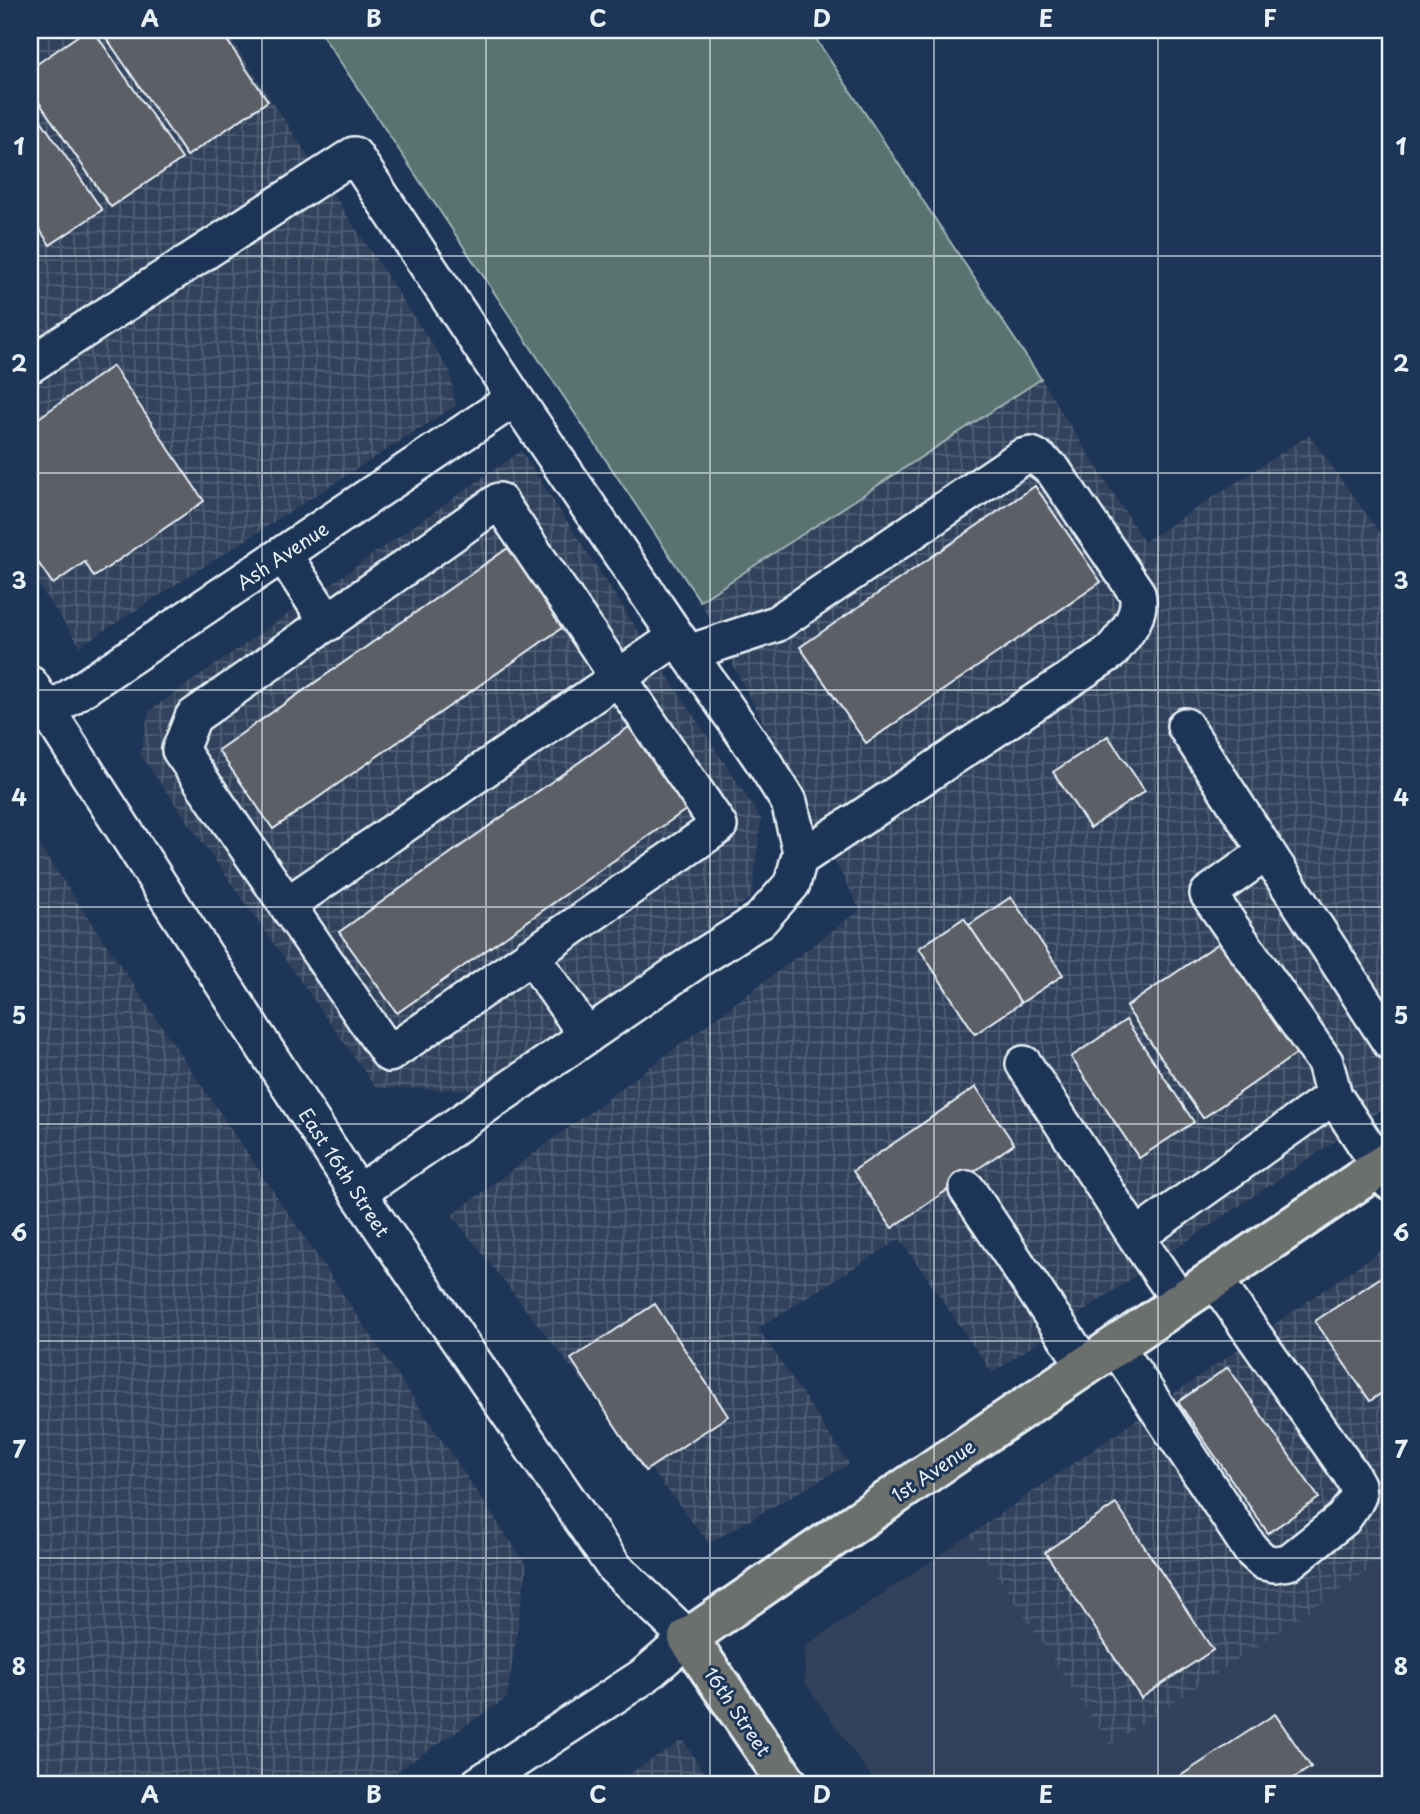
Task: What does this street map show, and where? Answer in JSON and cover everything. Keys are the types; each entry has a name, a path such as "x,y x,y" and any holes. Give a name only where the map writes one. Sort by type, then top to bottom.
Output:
{"main road":[{"name":"1st Avenue","path":"688,1638 1214,1280 1387,1170"},
{"name":"16th Street","path":"688,1638 788,1784"}],"street":[{"path":"30,365 354,155 789,802 801,852 792,884 760,920 697,960 358,1193"},
{"name":"Ash Avenue","path":"39,698 283,554 515,398"},
{"path":"287,905 618,678 683,645 776,624 1022,457 1031,455 1039,459 1053,470 1137,593 1137,613 1128,630 1111,652 799,859"},
{"path":"499,502 719,826 389,1054 180,750 193,717 328,623 499,502"},
{"path":"283,554 328,623"},
{"name":"East 16th Street","path":"39,698 358,1193 614,1567 688,1638"},
{"path":"1185,726 1390,1042"},
{"path":"1267,852 1208,894 1325,1062 1334,1096 1387,1170"},
{"path":"531,955 587,1036"},
{"path":"1024,1064 1181,1303"},
{"path":"1136,1237 1334,1096"},
{"path":"967,1189 1251,1550 1264,1562 1289,1562 1343,1519 1358,1496 1357,1485 1352,1474 1214,1280"},
{"name":"1st Avenue","path":"479,1784 645,1676 688,1638"}],"shaded area":[{"path":"30,30 225,30 451,373 455,406 80,646 30,573"},
{"path":"1041,379 1144,542 1309,435 1390,547 1390,1104 992,1373 900,1239 758,1328 849,1464 709,1543 452,1215 860,910 700,601"},
{"path":"521,451 761,819 752,897 478,1090 376,1088 140,754 149,711"},
{"path":"30,832 527,1566 507,1698 378,1784 30,1784"},
{"path":"1390,1244 1390,1556 1110,1745 970,1535"},
{"path":"970,1535 1110,1744 1390,1556 1390,1784 876,1784 805,1683 805,1646"},
{"path":"683,1740 711,1784 613,1784"}],"green space":[{"path":"319,30 810,30 1041,379 700,601"}],"building":[{"path":"86,30 93,30 182,159 111,207 30,89 30,69"},
{"path":"101,30 220,30 268,101 187,156"},
{"path":"30,104 102,210 50,245 30,215"},
{"path":"113,366 204,501 94,577 85,562 53,584 30,551 30,424"},
{"path":"1035,486 1101,582 866,743 800,647"},
{"path":"511,546 566,625 273,829 218,750"},
{"path":"629,727 687,809 397,1013 339,932"},
{"path":"1108,736 1145,791 1090,828 1053,772"},
{"path":"1011,897 1063,975 1021,1003 969,925"},
{"path":"964,918 1021,1003 975,1034 919,948"},
{"path":"1222,941 1299,1052 1203,1118 1126,1007"},
{"path":"1126,1020 1194,1122 1139,1158 1071,1057"},
{"path":"976,1087 1014,1144 892,1228 853,1171"},
{"path":"1383,1276 1390,1287 1390,1387 1370,1401 1315,1321"},
{"path":"655,1304 728,1416 645,1471 571,1359"},
{"path":"1228,1367 1319,1498 1268,1533 1178,1402"},
{"path":"1116,1504 1213,1650 1141,1698 1045,1552"},
{"path":"1275,1714 1311,1767 1285,1784 1168,1784"}]}
